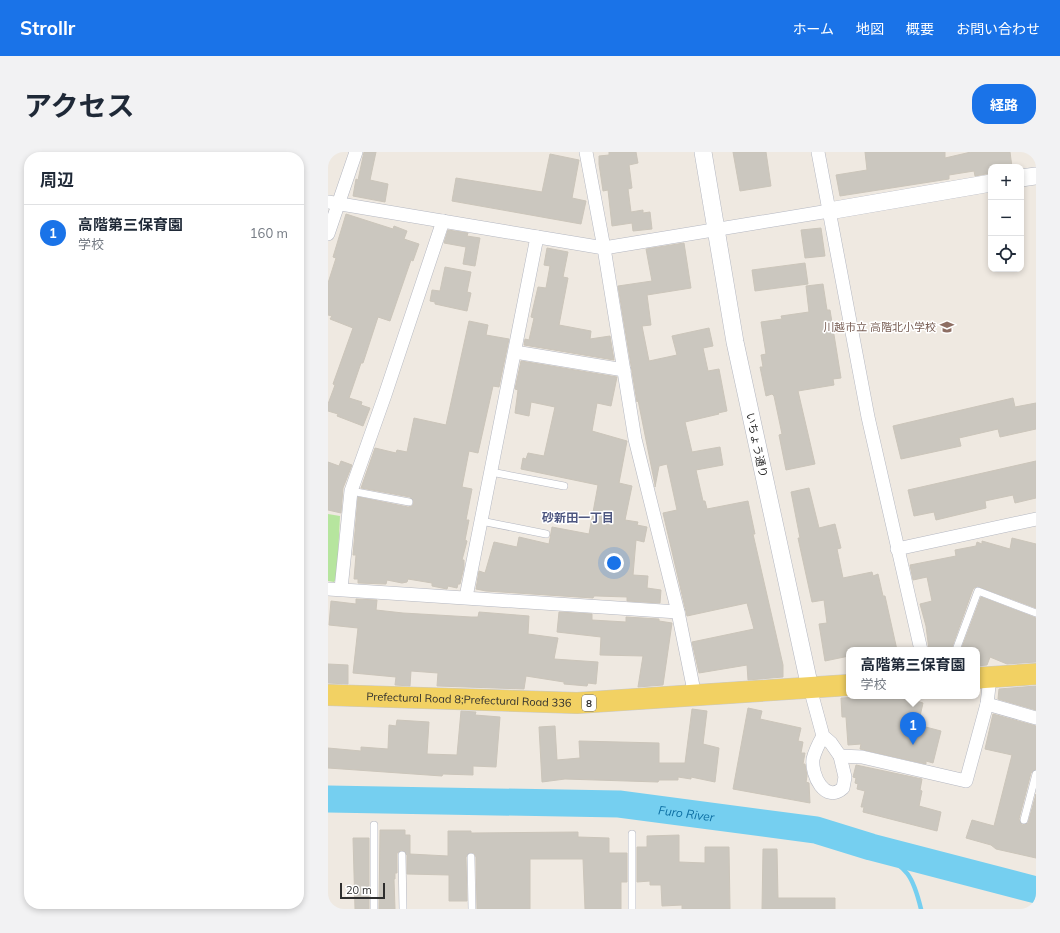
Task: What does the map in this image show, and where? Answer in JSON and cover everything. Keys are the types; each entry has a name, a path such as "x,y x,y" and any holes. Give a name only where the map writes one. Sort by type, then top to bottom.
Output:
{"main road":[{"path":"984,677 1036,674"},
{"name":"Prefectural Road 8;Prefectural Road 336","path":"328,695 577,703 846,685"}],"street":[{"path":"328,234 333,203 356,152"},
{"path":"586,152 604,248 635,438 678,612 695,696"},
{"name":"いちょう通り","path":"703,152 735,342 810,688 823,736 831,743 840,756 845,777 843,788 833,792 826,791 821,787 817,780 813,760 823,736"},
{"path":"818,152 868,417 920,647"},
{"path":"1024,178 1036,176"},
{"path":"333,203 604,248 988,184"},
{"path":"443,221 385,395 351,491 334,589 678,612"},
{"path":"466,597 537,237"},
{"path":"515,352 624,370"},
{"path":"897,549 1036,519"},
{"path":"840,756 862,757 966,781 987,704 984,677"},
{"path":"987,704 1036,718"}],"lane":[{"path":"491,472 564,486"},
{"path":"351,491 409,502"},
{"path":"481,521 546,534"},
{"path":"957,647 978,591 1036,613"},
{"path":"1024,820 1036,774"},
{"path":"374,826 374,909"},
{"path":"632,834 632,909"},
{"path":"402,855 403,909"},
{"path":"472,857 472,909"}],"green space":[{"path":"328,514 340,516 337,577 334,582 328,581"}],"building":[{"path":"364,152 376,152 370,180 388,184 385,202 353,196 356,179 358,180"},
{"path":"609,152 636,152 638,163 629,165 632,188 628,189 631,212 643,210 643,213 650,212 652,229 633,231 632,223 612,226 608,190 603,191 599,164 599,156 609,155"},
{"path":"733,152 766,152 771,186 740,191"},
{"path":"865,152 945,152 945,158 971,152 1010,152 1012,164 988,164 988,174 975,176 974,171 949,175 949,179 840,196 836,175 867,170"},
{"path":"550,154 579,160 572,198 586,201 581,224 452,201 456,178 542,192"},
{"path":"346,214 393,229 394,226 407,231 404,239 419,244 413,261 411,260 390,321 378,317 363,363 361,363 349,398 362,402 361,405 370,408 363,426 328,411 328,404 335,385 333,384 353,328 330,319 332,316 328,315 328,283 336,258 333,257"},
{"path":"821,228 825,256 805,258 801,230"},
{"path":"448,230 468,233 467,236 480,238 475,266 463,264 466,247 444,243"},
{"path":"684,243 691,288 647,295 651,325 642,326 649,361 677,355 672,336 709,328 713,346 703,348 708,371 719,369 727,411 685,422 692,452 720,447 723,465 696,470 703,501 705,501 707,509 748,501 755,534 753,534 783,665 783,677 748,680 747,665 699,673 692,642 754,629 747,603 687,616 663,513 677,510 667,464 659,466 655,487 638,400 637,402 618,286 652,281 646,249"},
{"path":"547,248 568,252 563,277 568,278 559,325 591,331 590,339 610,336 614,360 524,345 525,339 529,340 534,318 531,317 538,287 546,288 550,266 544,265"},
{"path":"805,263 808,284 755,291 752,270"},
{"path":"445,267 471,272 467,292 471,293 467,311 435,304 435,302 430,301 432,290 440,291"},
{"path":"823,284 827,310 830,310 841,378 833,379 834,385 798,391 815,464 786,470 779,435 782,434 774,396 772,394 766,396 760,367 763,367 761,355 766,354 761,322 782,319 781,316 809,312 806,286"},
{"path":"469,321 488,325 486,335 509,339 499,387 493,386 478,453 469,451 462,487 472,489 466,520 469,520 465,540 467,541 462,560 464,560 464,567 460,584 458,584 457,588 448,586 447,589 432,586 432,583 408,579 407,582 402,583 387,580 386,584 358,583 358,579 354,579 356,555 353,555 358,497 408,507 412,506 414,503 410,497 361,488 375,448 396,453 397,450 407,452 414,418 446,425"},
{"path":"521,361 617,377 611,406 597,403 592,431 627,441 619,483 632,486 625,520 638,522 637,525 647,527 644,542 636,540 633,575 648,576 647,588 661,590 660,603 627,601 627,597 594,596 593,598 486,591 476,589 479,571 485,573 494,542 517,547 519,537 549,544 552,527 589,534 598,485 521,469 523,458 526,459 528,453 544,456 555,407 531,402 529,416 515,413 518,390 515,389"},
{"path":"1013,398 1015,407 1036,403 1036,429 1000,437 998,429 959,438 961,446 901,459 893,426"},
{"path":"341,461 352,465 343,488 341,513 328,510 328,462 339,466"},
{"path":"1036,461 1036,498 1015,503 1013,495 985,501 986,508 936,520 934,512 914,516 908,490"},
{"path":"809,488 819,528 835,524 841,548 837,549 843,578 872,572 873,576 878,574 883,596 885,596 896,647 846,647 846,657 825,661 819,624 827,623 824,600 812,602 798,538 800,538 791,492"},
{"path":"1012,538 1036,544 1036,608 977,586 973,589 952,647 929,647 926,626 920,604 932,601 927,577 913,580 910,565 956,556 955,550 976,546 977,542 982,544 982,541 1010,549"},
{"path":"981,597 1036,618 1036,662 1007,664 990,657 987,665 980,666 980,647 962,647"},
{"path":"356,599 377,600 376,610 403,613 478,617 479,612 529,616 528,634 558,638 554,659 598,662 596,684 588,683 587,686 564,684 564,682 526,676 524,689 437,686 438,673 411,671 410,686 395,685 396,677 353,673 358,628 329,625 331,601 356,604"},
{"path":"559,612 592,614 592,620 626,622 626,617 659,619 659,621 672,623 663,685 638,687 643,656 600,655 601,637 557,632"},
{"path":"328,664 348,665 348,684 328,683"},
{"path":"1036,686 1036,710 998,699 999,689"},
{"path":"841,698 910,699 923,703 918,725 941,731 933,763 926,761 926,764 860,749 861,744 848,745 846,717 842,717"},
{"path":"748,708 762,711 760,719 801,728 798,741 803,742 801,753 805,753 803,764 805,764 807,776 806,782 809,783 810,803 733,789"},
{"path":"692,709 707,711 703,744 719,748 715,782 691,777 691,779 678,777 678,780 659,780 658,782 565,779 542,782 539,727 555,726 557,760 580,758 579,741 659,743 659,763 685,763"},
{"path":"461,711 476,712 475,715 500,717 496,767 473,766 473,775 443,774 442,776 328,768 328,748 361,751 361,747 388,749 389,725 396,726 397,720 429,722 427,754 457,755"},
{"path":"993,714 1036,726 1036,769 1031,773 1019,819 1022,825 1028,823 1036,794 1036,858 996,849 991,845 966,838 972,820 994,826 1012,755 985,749"},
{"path":"856,765 922,779 920,790 922,791 919,806 941,812 937,831 863,812 864,807 861,807 865,791 857,789 858,784 855,783 856,778 853,777"},
{"path":"380,830 405,830 405,835 410,835 410,854 448,856 448,831 471,831 471,833 578,832 578,837 609,838 609,853 627,853 627,882 621,882 621,909 585,909 583,859 530,859 530,909 477,909 476,857 474,853 469,853 466,857 467,901 449,901 449,875 407,874 407,855 402,850 397,853 397,873 395,873 394,879 395,909 379,909"},
{"path":"679,835 679,862 705,863 705,847 729,847 730,909 682,909 682,905 662,906 661,885 650,885 650,881 637,882 637,847 647,847 647,836"},
{"path":"353,838 369,838 369,909 355,909"},
{"path":"763,849 777,849 778,898 835,898 835,909 762,909"}],"waterway":[{"name":"Furo River","path":"328,799 619,804 816,830 871,847 1036,890"},
{"path":"871,847 899,865 910,877 921,909"}],"place":[{"name":"川越市立 高階北小学校","path":"947,327"},
{"name":"高階第三保育園","path":"913,745"}],"district":[{"name":"砂新田一丁目","path":"578,517"}]}
